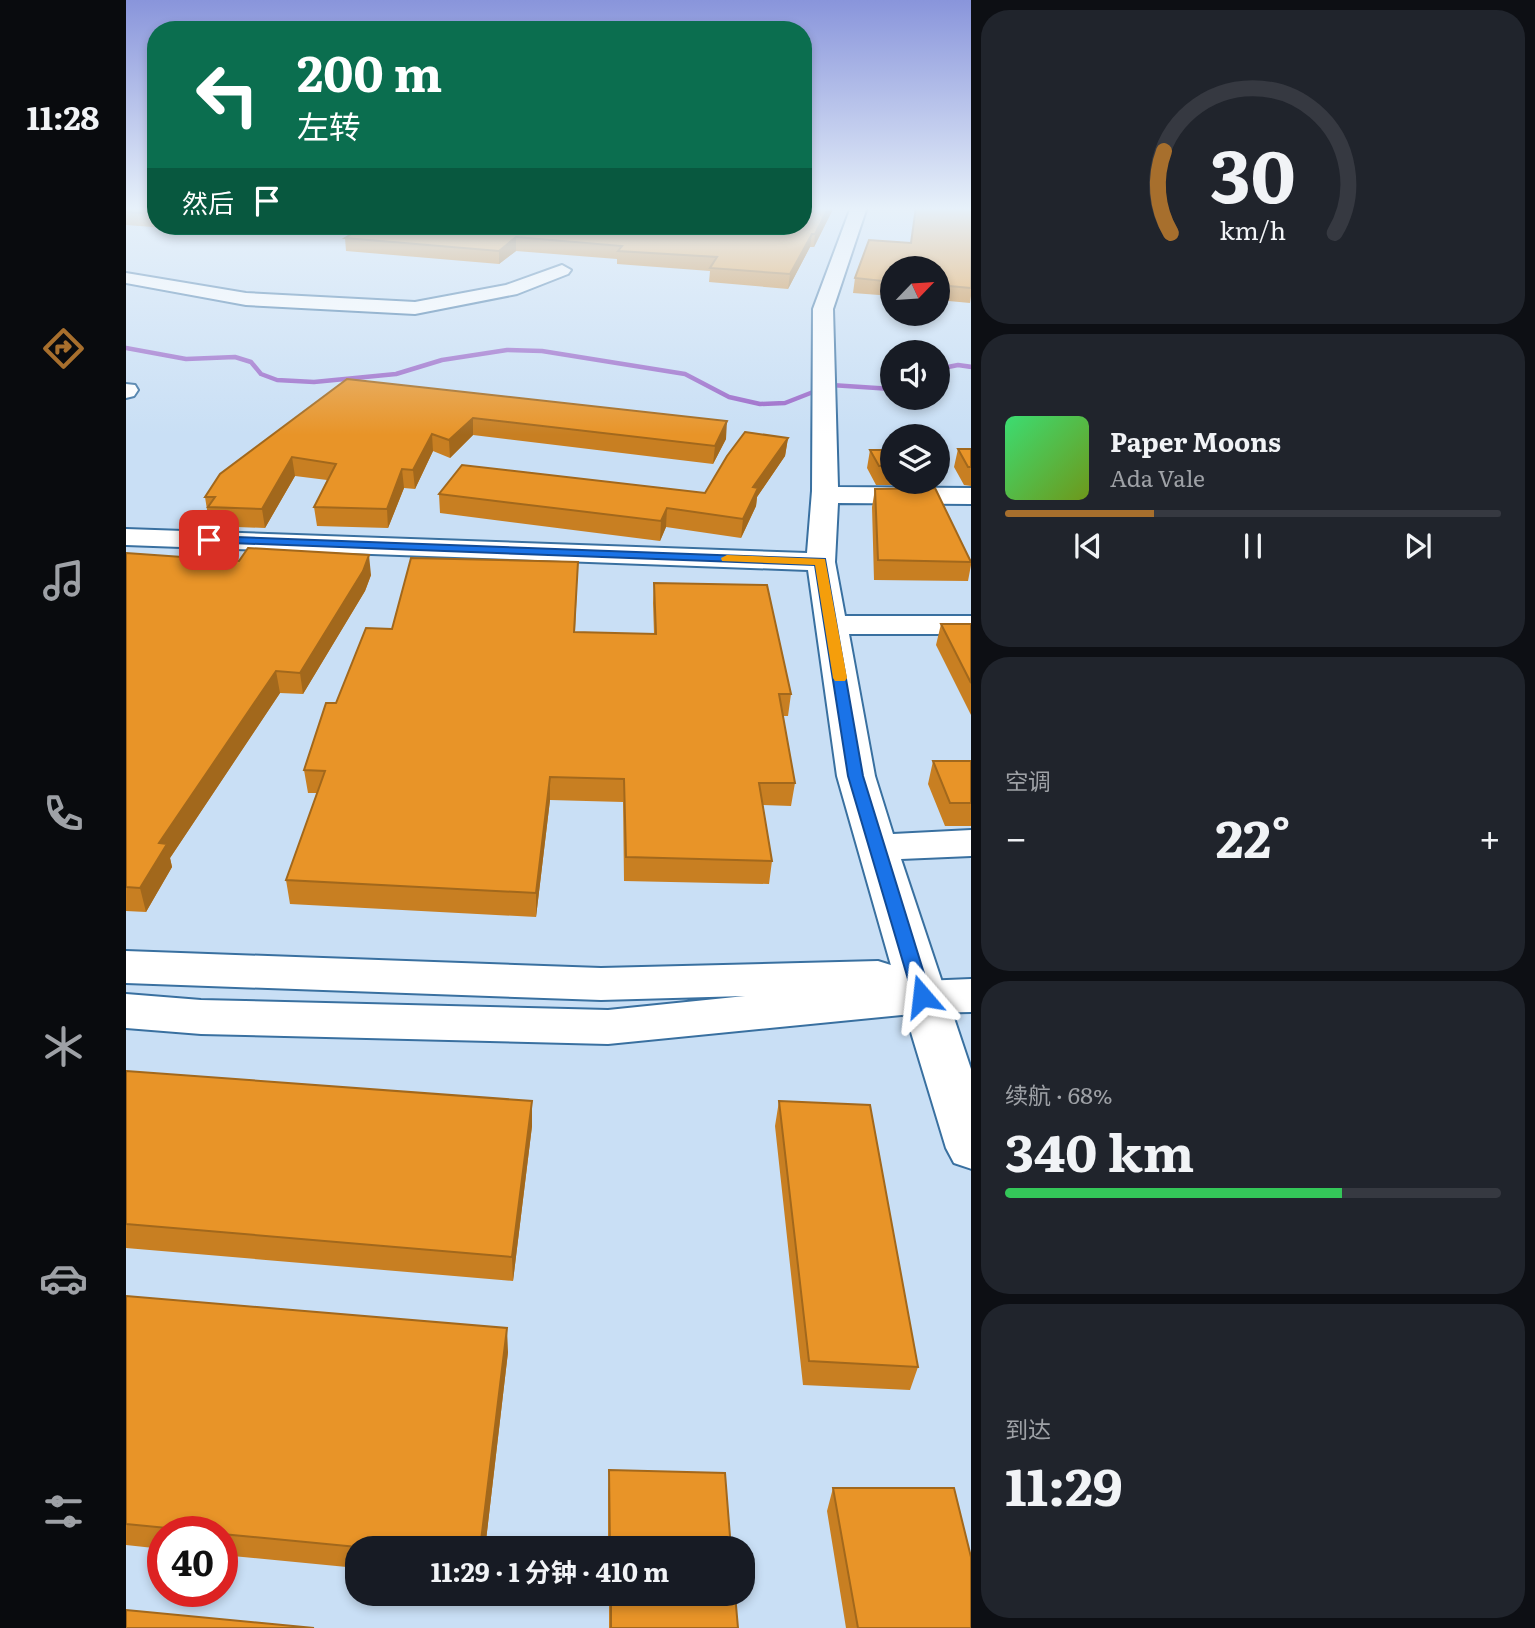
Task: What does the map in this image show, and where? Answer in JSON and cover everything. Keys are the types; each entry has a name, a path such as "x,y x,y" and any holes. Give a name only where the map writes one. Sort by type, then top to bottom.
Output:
{"street":[{"path":"154,283 246,299 415,308 509,290 528,283"},
{"path":"832,283 823,309 825,495 821,562 856,776 971,1148"},
{"path":"825,495 971,496"},
{"path":"126,537 821,562"},
{"path":"832,625 971,625"},
{"path":"877,847 971,843"},
{"path":"126,967 601,984 919,986 971,995"},
{"path":"126,1012 201,1017 607,1027 919,986 971,976"}],"building":[{"path":"950,283 971,283 971,288 950,286"},
{"path":"347,379 727,421 715,446 473,418 449,440 432,434 413,470 402,469 387,509 314,507 336,464 292,457 262,509 208,507 215,497 205,497 220,474"},
{"path":"745,432 788,438 753,487 758,488 743,519 667,508 661,521 439,494 462,465 705,493"},
{"path":"958,449 971,449 971,467 968,467"},
{"path":"870,450 880,450 879,466"},
{"path":"875,489 880,489 880,494 938,494 971,562 878,560"},
{"path":"248,548 369,555 363,571 300,673 276,671 159,843 167,844 140,888 126,887 126,553 239,561"},
{"path":"411,558 578,562 574,632 656,634 654,583 767,585 791,694 779,694 795,783 759,783 772,861 626,857 624,779 550,777 536,893 286,880 325,771 304,770 326,703 336,703 366,628 392,629"},
{"path":"941,624 971,624 971,683"},
{"path":"933,761 971,761 971,803 950,803"},
{"path":"126,1071 532,1101 512,1257 126,1224"},
{"path":"779,1101 870,1105 918,1367 809,1361"},
{"path":"126,1296 507,1328 482,1536 345,1536 345,1546 238,1536 238,1516 147,1516 147,1526 126,1524"},
{"path":"609,1470 725,1473 730,1536 610,1536"},
{"path":"833,1488 954,1488 971,1557 971,1628 858,1628"},
{"path":"611,1606 736,1606 738,1628 611,1628"},
{"path":"126,1610 314,1628 126,1628"}],"waterway":[{"path":"126,348 186,359 235,357 251,362 261,374 277,380 314,382 396,374 442,360 507,350 542,351 685,374 729,397 760,404 785,403 831,385 880,388"},
{"path":"950,367 971,367"}],"slow traffic":[{"path":"727,558 821,562 840,678"}],"route":[{"path":"209,540 821,562 856,776 922,996"}]}
